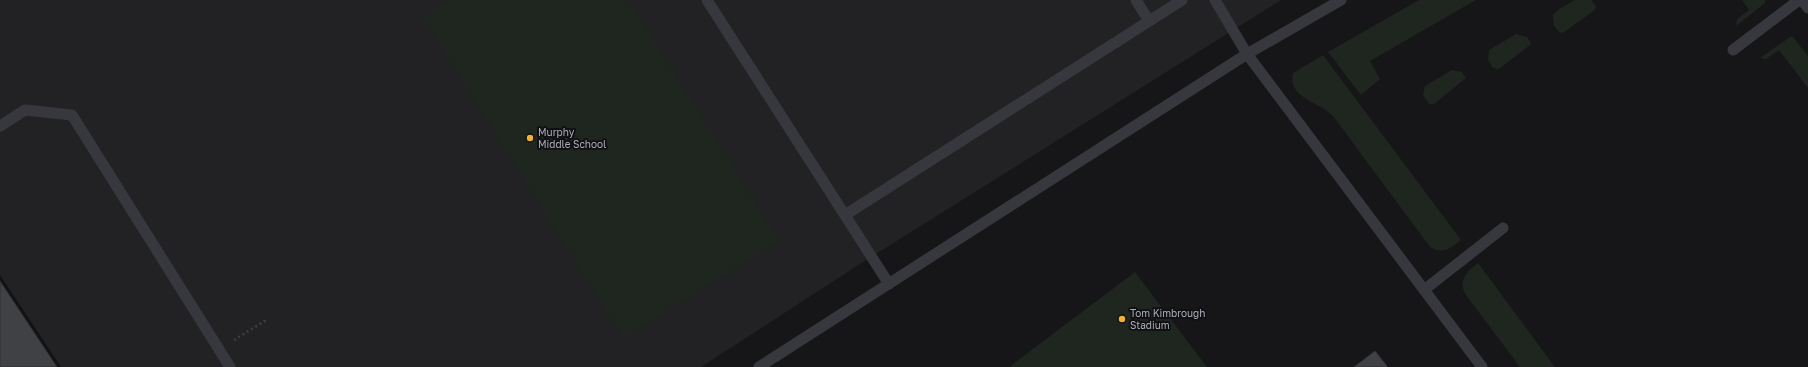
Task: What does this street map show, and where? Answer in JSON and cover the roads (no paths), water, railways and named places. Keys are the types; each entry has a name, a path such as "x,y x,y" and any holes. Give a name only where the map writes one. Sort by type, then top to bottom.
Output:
{"lane":[{"path":"707,0 889,284"},
{"path":"1136,0 1149,21"},
{"path":"845,214 1182,0"},
{"path":"1215,0 1247,54 1482,367"},
{"path":"759,367 1247,54 1342,0"},
{"path":"1733,50 1799,0"},
{"path":"1802,0 1808,8"},
{"path":"0,126 25,110 72,115 230,367"},
{"path":"1424,290 1503,228"}],"place":[{"name":"Murphy Middle School","path":"530,138"},
{"name":"Tom Kimbrough Stadium","path":"1122,319"}]}
